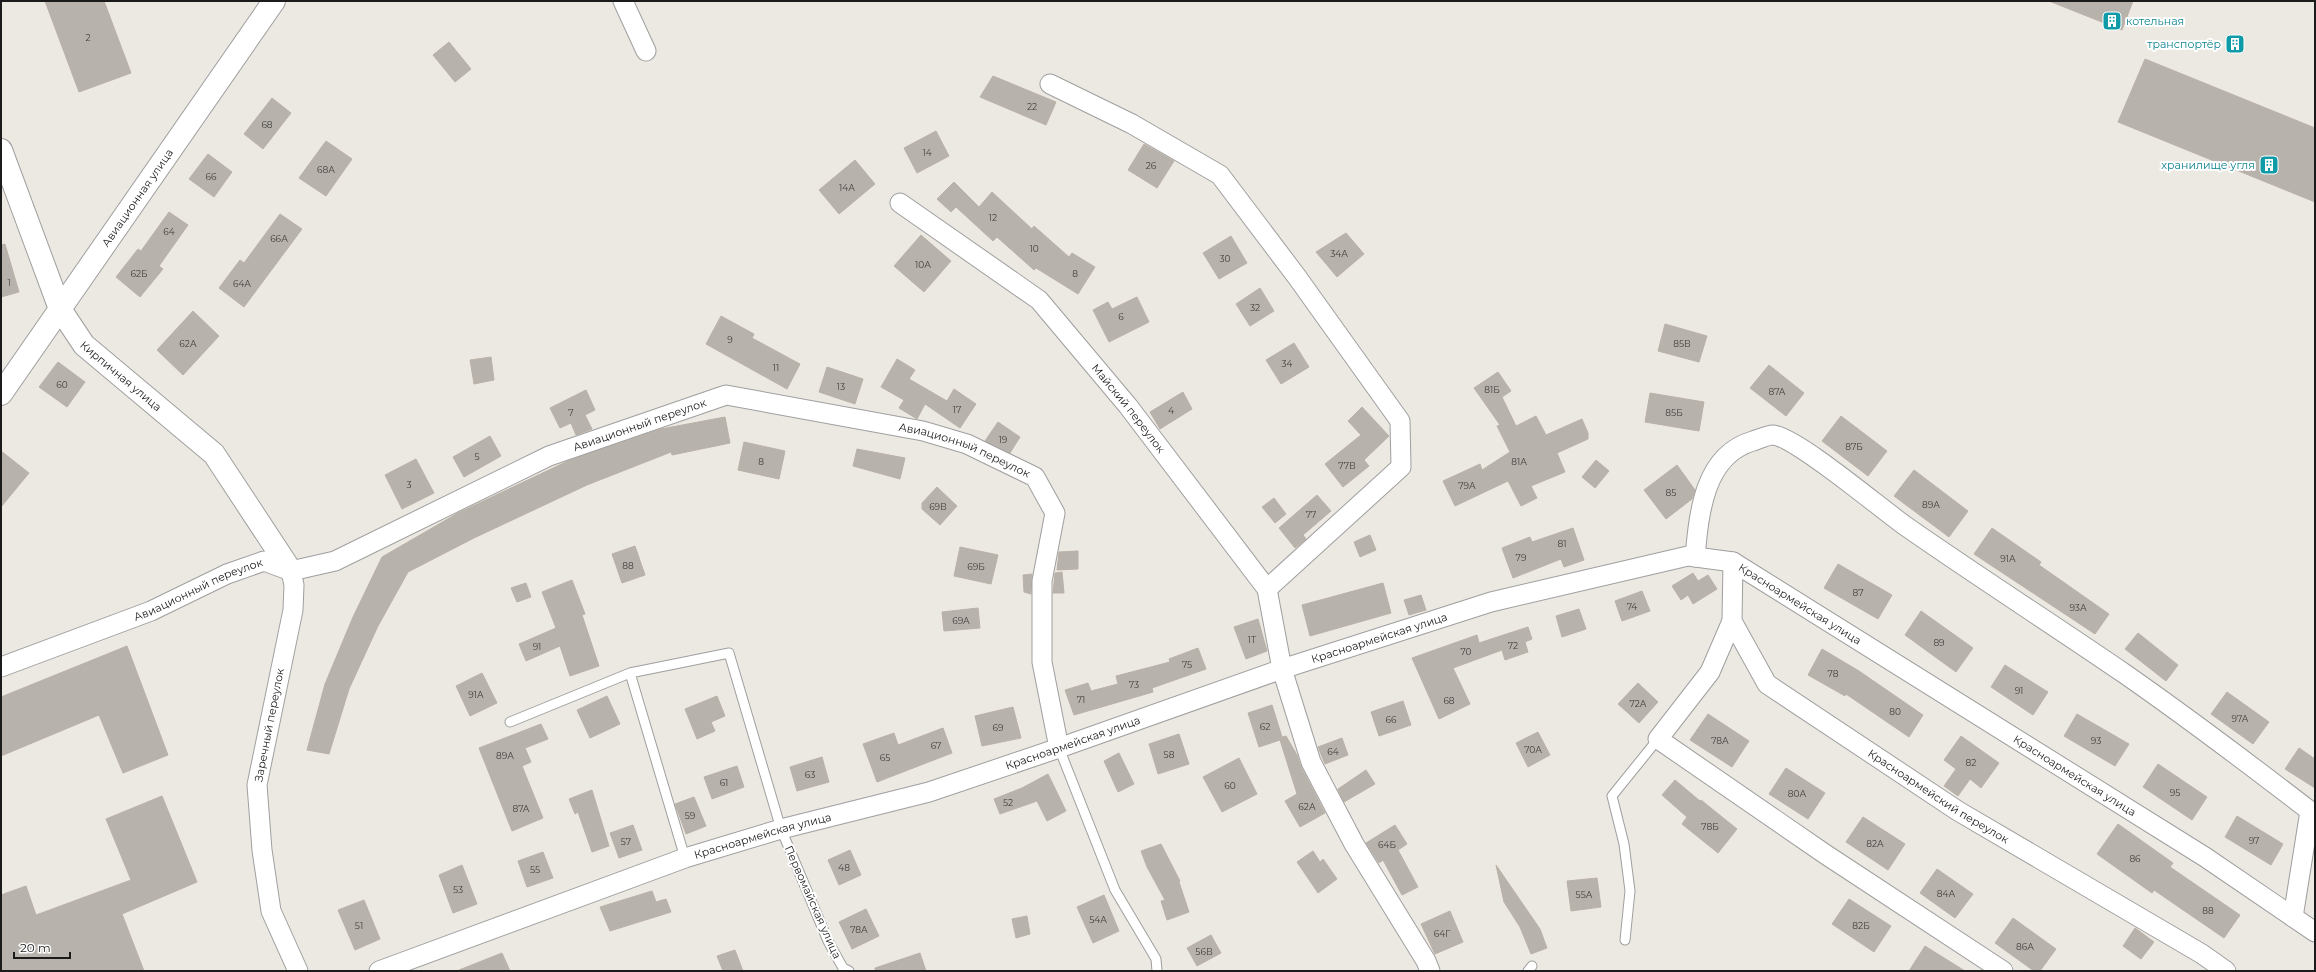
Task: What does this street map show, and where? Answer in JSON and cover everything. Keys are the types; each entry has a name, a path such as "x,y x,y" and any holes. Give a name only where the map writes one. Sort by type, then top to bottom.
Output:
{"street":[{"name":"Авиационная улица","path":"1,394 274,1"},
{"path":"623,1 646,51"},
{"path":"1050,84 1132,124 1220,176 1297,277 1400,421 1401,467 1267,589"},
{"name":"Кирпичная улица","path":"1,150 60,309 84,345 214,454 291,571"},
{"name":"Майский переулок","path":"900,202 1039,300 1128,406 1267,589 1282,669 1310,762 1354,844 1426,961 1430,971"},
{"name":"Авиационный переулок","path":"1,667 151,611 227,574 264,561 291,571 335,562 549,456 726,395 922,431 967,444 1035,477 1055,513 1042,581 1042,662 1059,748"},
{"path":"1695,557 1700,512 1709,483 1722,460 1742,444 1773,435 1798,445 1904,525 2208,732 2310,811 2293,917"},
{"name":"Красноармейская улица","path":"379,971 685,858 781,829 929,792 1059,748 1282,669 1491,602 1688,556 1733,562 2205,857 2315,932"},
{"path":"1733,562 1732,621 1710,672 1658,739 1824,854 2003,971"},
{"name":"Заречный переулок","path":"291,571 294,585 293,610 257,786 262,850 271,911 298,971"},
{"name":"Красноармейский переулок","path":"1732,621 1767,684 1958,811 2195,950 2226,971"}],"lane":[{"name":"Первомайская улица","path":"630,673 729,653 781,829 828,941 843,968 850,971"},
{"path":"510,722 630,673 685,858"},
{"path":"1625,940 1630,892 1624,844 1612,796 1658,739"},
{"path":"1059,748 1115,890 1156,959 1157,971"}],"building":[{"path":"45,1 104,1 131,73 79,92"},
{"name":"котельная","path":"2049,1 2133,1 2122,30"},
{"path":"449,42 471,69 455,82 433,55"},
{"name":"хранилище угля","path":"2145,59 2315,128 2315,202 2118,122"},
{"path":"993,76 1056,102 1046,125 980,97"},
{"path":"272,98 291,113 263,149 244,134"},
{"path":"936,131 949,156 917,173 904,148"},
{"path":"326,141 352,159 326,196 299,178"},
{"path":"1144,144 1174,161 1157,188 1128,170"},
{"path":"208,154 232,172 214,197 189,179"},
{"path":"855,160 875,184 839,214 819,190"},
{"path":"954,182 979,207 992,192 1032,229 1034,226 1069,257 1072,253 1095,267 1078,294 1036,268 1034,270 997,237 993,241 956,207 951,212 937,199"},
{"path":"169,212 188,225 159,266 163,269 140,297 116,277 138,249 141,251"},
{"path":"280,214 302,229 244,307 219,288 240,260 244,263"},
{"path":"1346,233 1364,254 1337,277 1316,252"},
{"path":"921,235 951,261 924,292 894,266"},
{"path":"1231,236 1247,263 1219,279 1203,253"},
{"path":"5,244 19,292 1,297 1,245"},
{"path":"1260,288 1274,311 1250,326 1236,304"},
{"path":"1137,297 1149,322 1109,342 1093,310 1108,302 1112,309"},
{"path":"193,311 219,336 183,375 157,350"},
{"path":"721,316 754,334 752,338 800,364 787,389 706,344"},
{"path":"1665,324 1707,336 1699,362 1658,351"},
{"path":"1294,343 1309,367 1281,384 1266,360"},
{"path":"491,357 494,380 474,384 470,360"},
{"path":"897,359 915,370 909,379 947,401 954,389 976,404 960,428 925,404 917,419 899,408 904,400 881,387"},
{"path":"58,362 85,382 67,407 39,387"},
{"path":"1769,365 1804,393 1786,416 1750,388"},
{"path":"827,367 863,379 855,404 819,392"},
{"path":"1498,372 1511,391 1502,397 1516,426 1536,416 1546,435 1582,419 1588,433 1588,439 1557,453 1565,472 1531,486 1537,498 1521,506 1508,481 1455,506 1443,481 1480,464 1482,470 1510,452 1497,426 1500,425 1474,388"},
{"path":"586,390 595,410 585,415 592,429 576,435 571,423 560,428 550,408"},
{"path":"1183,392 1192,409 1160,429 1150,412"},
{"path":"1650,393 1704,402 1699,431 1645,422"},
{"path":"1362,407 1389,436 1364,460 1369,466 1343,487 1325,464 1361,435 1348,421"},
{"path":"1841,416 1887,451 1868,476 1822,441"},
{"path":"725,417 730,443 672,455 671,452 587,485 474,538 408,572 378,626 349,689 329,754 307,750 325,684 353,617 382,557 458,513 570,460 661,429"},
{"path":"998,422 1020,437 1010,453 985,441"},
{"path":"490,436 501,456 464,477 453,457"},
{"path":"744,442 785,451 779,479 738,470"},
{"path":"857,449 905,458 900,479 853,466"},
{"path":"1,451 29,473 1,507"},
{"path":"416,459 434,493 402,509 385,475"},
{"path":"1596,460 1609,471 1595,488 1582,477"},
{"path":"1677,465 1695,490 1692,499 1666,519 1644,490"},
{"path":"1914,470 1968,511 1949,537 1894,496"},
{"path":"937,487 957,506 940,525 922,509 922,503"},
{"path":"1317,495 1331,511 1303,535 1306,539 1295,548 1279,528"},
{"path":"1274,498 1286,514 1275,523 1262,507"},
{"path":"1573,528 1584,560 1564,567 1561,559 1513,578 1502,548 1530,537 1532,542"},
{"path":"1992,528 2041,562 2039,565 2109,614 2095,634 1974,554"},
{"path":"1370,535 1376,550 1360,557 1354,542"},
{"path":"635,546 645,575 622,583 612,554"},
{"path":"960,547 998,555 991,584 954,576"},
{"path":"1078,551 1078,569 1057,570 1059,552"},
{"path":"1838,564 1892,595 1878,619 1824,588"},
{"path":"1062,572 1064,593 1053,593 1055,573"},
{"path":"1693,573 1698,581 1708,575 1717,589 1693,604 1688,595 1681,600 1672,586"},
{"path":"1032,574 1031,594 1024,592 1023,575"},
{"path":"572,580 585,614 582,615 599,666 570,676 560,646 526,661 519,644 556,628 542,592"},
{"path":"526,583 531,597 517,602 511,588"},
{"path":"1383,583 1391,613 1310,636 1302,605"},
{"path":"1642,591 1650,611 1622,621 1615,601"},
{"path":"1421,595 1426,610 1409,615 1404,600"},
{"path":"978,608 980,628 944,631 942,612"},
{"path":"1579,609 1586,629 1562,637 1556,616"},
{"path":"1921,611 1973,648 1956,672 1905,635"},
{"path":"1258,619 1267,651 1246,659 1234,627"},
{"path":"1528,627 1532,639 1525,642 1528,652 1505,660 1502,650 1453,668 1470,704 1439,719 1412,658 1477,635 1479,643"},
{"path":"2138,633 2178,665 2166,681 2125,649"},
{"path":"127,646 168,755 123,773 99,715 1,756 1,697"},
{"path":"1198,648 1206,669 1152,688 1153,692 1074,715 1065,690 1088,683 1091,691 1118,684 1116,676 1170,662 1169,659"},
{"path":"1822,649 1859,671 1923,715 1909,737 1846,694 1845,696 1808,675"},
{"path":"2005,665 2048,692 2033,715 1991,687"},
{"path":"482,673 497,703 470,716 456,686"},
{"path":"1638,683 1658,702 1639,723 1618,704"},
{"path":"2227,692 2269,722 2253,744 2211,714"},
{"path":"607,696 620,724 590,738 577,710"},
{"path":"717,696 725,716 711,722 715,731 697,739 685,709"},
{"path":"1403,701 1411,725 1379,736 1371,712"},
{"path":"1272,705 1282,737 1286,736 1297,755 1301,767 1325,813 1300,827 1285,801 1297,794 1280,740 1259,747 1248,713"},
{"path":"1013,707 1021,738 982,746 975,716"},
{"path":"1708,714 1749,741 1732,767 1690,740"},
{"path":"2077,714 2129,744 2115,766 2064,736"},
{"path":"541,724 548,739 525,748 531,762 522,766 543,818 512,831 479,748"},
{"path":"943,728 952,753 877,782 863,744 894,733 898,745"},
{"path":"1538,732 1550,755 1528,767 1516,743"},
{"path":"1179,734 1189,764 1158,774 1149,744"},
{"path":"1961,736 1999,763 1981,788 1970,779 1958,796 1944,786 1956,769 1944,760"},
{"path":"1342,738 1348,755 1325,764 1318,747"},
{"path":"2299,748 2315,759 2315,788 2285,769"},
{"path":"1119,753 1134,784 1118,792 1104,761"},
{"path":"822,757 829,782 797,791 790,767"},
{"path":"1239,758 1257,794 1222,812 1203,777"},
{"path":"2158,764 2207,797 2192,820 2143,787"},
{"path":"737,766 744,787 712,799 704,777"},
{"path":"1786,768 1825,793 1808,819 1769,794"},
{"path":"1366,770 1375,784 1344,802 1338,789"},
{"path":"1048,774 1066,811 1047,821 1037,801 1000,814 994,799 1022,788"},
{"path":"1675,780 1737,829 1718,853 1682,824 1687,817 1662,795"},
{"path":"592,790 609,846 592,852 578,812 575,814 569,799"},
{"path":"162,796 197,882 122,914 144,971 1,971 1,895 26,886 36,915 131,880 106,819"},
{"path":"694,797 706,826 686,834 675,804"},
{"path":"2237,816 2283,844 2271,865 2225,837"},
{"path":"1863,817 1905,844 1888,870 1846,842"},
{"path":"2118,824 2173,863 2170,867 2240,915 2224,938 2154,890 2152,893 2097,854"},
{"path":"633,825 642,850 619,858 610,833"},
{"path":"1395,825 1407,844 1398,850 1418,887 1402,895 1383,860 1379,863 1366,843"},
{"path":"1161,844 1180,881 1179,882 1189,912 1167,920 1161,901 1165,900 1147,867 1141,851"},
{"path":"850,850 861,875 839,885 828,860"},
{"path":"1313,851 1320,862 1323,859 1337,879 1318,893 1297,862"},
{"path":"543,852 553,878 527,887 518,861"},
{"path":"462,865 477,904 453,913 439,875"},
{"path":"1496,865 1540,929 1547,948 1531,954 1520,927 1504,902"},
{"path":"1937,869 1973,894 1955,918 1920,893"},
{"path":"1597,878 1601,907 1571,911 1567,881"},
{"path":"652,891 656,902 666,899 671,912 610,931 600,907"},
{"path":"1104,895 1119,931 1093,943 1077,907"},
{"path":"1849,899 1891,926 1874,952 1832,924"},
{"path":"364,900 380,939 355,950 338,910"},
{"path":"866,909 879,936 852,949 839,922"},
{"path":"1450,911 1463,942 1435,954 1421,924"},
{"path":"1027,916 1030,934 1016,938 1012,919"},
{"path":"2013,918 2056,949 2040,971 2034,971 1995,943"},
{"path":"2135,928 2154,942 2141,959 2123,946"},
{"path":"1211,935 1221,953 1197,966 1187,948"},
{"path":"1925,946 1965,971 1909,971"},
{"path":"735,950 743,971 723,971 717,956"},
{"path":"502,953 510,971 459,970"},
{"path":"920,953 926,971 875,971 875,968"}],"place":[{"name":"котельная","path":"2112,21"},
{"name":"транспортёр","path":"2235,44"},
{"name":"хранилище угля","path":"2269,165"}]}
